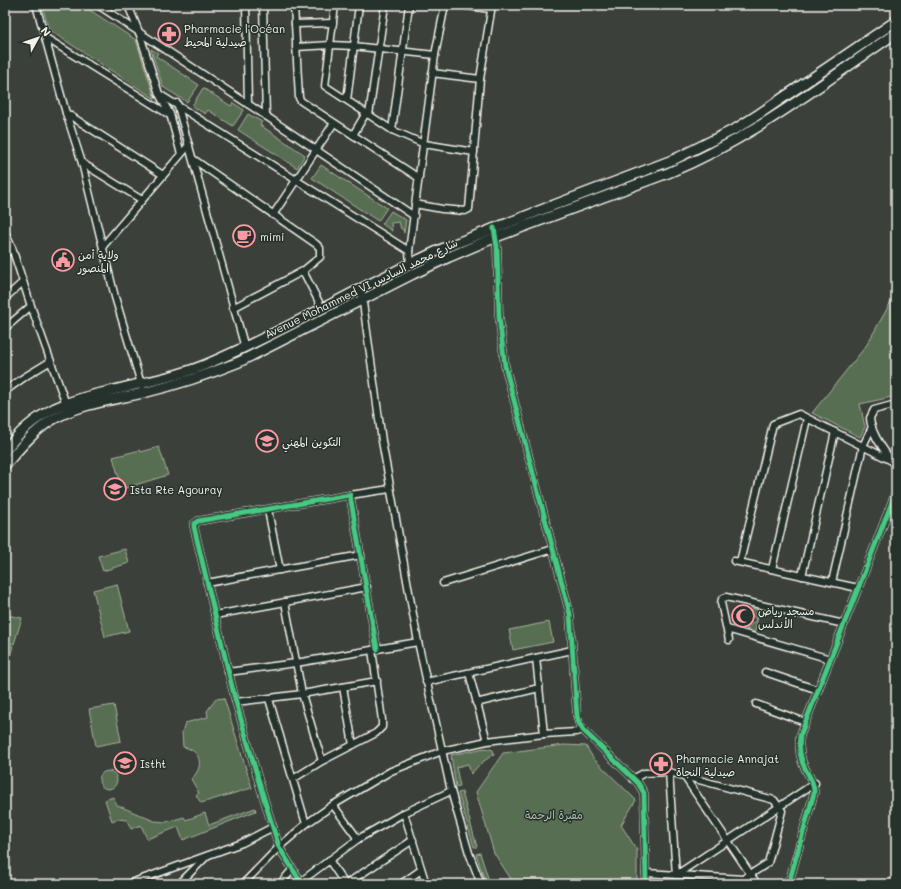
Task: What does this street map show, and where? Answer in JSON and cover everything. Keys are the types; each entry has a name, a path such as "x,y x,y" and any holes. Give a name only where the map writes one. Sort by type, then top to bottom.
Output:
{"main road":[{"name":"Avenue Mohammed VI شارع محمد السادس","path":"5,451 32,422 54,409 88,406 210,363 245,348 409,264 494,228 675,159 737,128 793,92 896,21"},
{"name":"Avenue Mohammed VI شارع محمد السادس","path":"142,388 202,377 238,362 413,274 496,238 679,169 740,138 799,101 896,33"},
{"path":"832,65 838,74"},
{"path":"793,92 799,101"},
{"path":"675,159 679,169"},
{"name":"Avenue Mohammed VI شارع محمد السادس","path":"5,465 31,436 67,408"}],"street":[{"path":"36,5 66,113 82,162 115,297 142,388"},
{"path":"98,5 414,216"},
{"path":"128,5 139,32 159,94 170,114 181,154"},
{"path":"246,5 248,104"},
{"path":"263,5 266,116"},
{"path":"294,5 299,98 301,101 419,178"},
{"path":"335,5 325,86 392,130 424,144 474,152"},
{"path":"347,100 359,5"},
{"path":"353,135 368,114 386,5"},
{"path":"392,130 409,5"},
{"path":"413,274 409,264 409,250 424,144 432,73 445,5"},
{"path":"415,204 455,211 468,210 469,206 480,79 492,7 459,5"},
{"path":"295,24 333,23"},
{"path":"46,38 170,114"},
{"path":"296,47 331,45 353,46 435,56"},
{"path":"432,73 480,79"},
{"path":"159,94 177,103 409,250"},
{"path":"177,103 245,348"},
{"path":"66,113 163,175"},
{"path":"273,215 334,123"},
{"path":"103,246 189,145"},
{"path":"193,159 320,248 320,257 303,271 233,308"},
{"path":"82,162 142,200"},
{"path":"494,228 496,238 499,316 506,366 570,614 577,716 583,730 638,783 644,793 646,884"},
{"path":"5,232 12,248 67,408"},
{"path":"5,254 12,248"},
{"path":"303,271 322,308"},
{"path":"5,298 23,282"},
{"path":"361,288 390,489 426,682 450,791 469,853 481,884"},
{"path":"5,328 31,306"},
{"path":"5,391 51,361"},
{"path":"894,462 879,442 872,428 870,418 872,412 877,409 896,404"},
{"path":"858,588 737,562 773,424 799,414 894,462"},
{"path":"772,569 808,419"},
{"path":"832,582 863,446 872,428"},
{"path":"802,576 835,432"},
{"path":"390,489 196,522 194,527 228,672 279,847 301,883 358,839 404,813 450,791"},
{"path":"782,884 790,879 814,793 814,783 802,761 800,752 800,736 896,492"},
{"path":"293,779 322,761 376,733 382,727 375,649 367,587 350,496"},
{"path":"268,510 280,570"},
{"path":"442,583 553,549"},
{"path":"207,583 361,555"},
{"path":"215,615 367,587"},
{"path":"729,640 721,603 723,598 726,597 844,624"},
{"path":"285,602 302,694 322,761"},
{"path":"727,629 830,659"},
{"path":"228,672 296,663 418,642"},
{"path":"426,682 572,650"},
{"path":"536,658 544,734"},
{"path":"765,672 818,690"},
{"path":"469,673 476,703 488,741"},
{"path":"236,702 302,694 377,681"},
{"path":"343,687 353,744"},
{"path":"476,703 538,688"},
{"path":"269,698 306,824"},
{"path":"756,704 806,722"},
{"path":"243,884 279,847 306,824 333,805 391,771 442,751 488,741 583,730"},
{"path":"633,779 644,773 669,772 774,800 782,811 768,863 743,879 646,873"},
{"path":"669,772 676,875"},
{"path":"684,776 757,884"},
{"path":"676,875 814,783"},
{"path":"333,805 358,839"},
{"path":"404,813 426,884"},
{"path":"128,884 242,843 273,827"},
{"path":"329,860 346,884 413,840"},
{"path":"179,884 208,855"},
{"path":"280,884 292,870"},
{"path":"401,884 421,870"}],"green space":[{"path":"42,5 82,5 136,40 155,99 49,30"},
{"path":"151,49 158,53 156,56 199,85 187,102 163,87"},
{"path":"203,88 231,106 233,103 244,110 233,126 208,110 205,114 192,106"},
{"path":"248,114 262,122 260,125 305,155 297,168 238,130"},
{"path":"321,165 387,208 378,221 312,178"},
{"path":"391,211 406,220 404,233 399,222 391,223 392,231 382,224"},
{"path":"896,293 896,396 860,404 865,427 860,437 812,413 866,346"},
{"path":"159,447 168,475 122,489 113,457"},
{"path":"125,549 129,563 103,571 98,556"},
{"path":"117,584 129,631 105,637 93,590"},
{"path":"752,608 759,610 755,632 746,629 756,620 750,612"},
{"path":"7,615 22,618 14,644 5,641 5,619"},
{"path":"549,622 553,642 513,650 509,630"},
{"path":"5,643 13,646 5,674"},
{"path":"224,698 252,788 201,803 196,795 199,793 191,779 198,769 199,760 194,752 183,747 182,732 185,723 208,717 207,711 216,699"},
{"path":"114,705 121,741 96,746 89,709"},
{"name":"مقبرة الرحمة","path":"564,745 586,746 593,758 636,800 621,825 637,850 637,884 518,884 515,880 507,884 506,882 511,879 494,853 476,792 503,753"},
{"path":"485,748 493,750 494,754 480,764 471,774 468,764 456,767 460,786 456,787 451,755"},
{"path":"108,771 114,774 117,780 114,786 108,789 102,786 99,780 102,774"},
{"path":"462,792 477,847 474,847 458,793"},
{"path":"113,797 117,805 154,821 166,822 184,817 186,820 205,813 209,825 255,808 256,811 183,840 178,827 147,839 141,825 131,829 127,820 117,819 112,821 105,800"},
{"path":"480,853 490,884 486,884 476,854"}],"cycle path":[{"path":"494,228 497,247 499,316 505,366 570,614 577,716 583,730 638,783 644,793 646,884"},
{"path":"782,884 790,879 814,793 813,784 801,758 800,736 896,492"},
{"path":"302,884 279,847 261,789 234,695 194,524 198,521 350,495 377,649"}],"place":[{"name":"Pharmacie l'Océan صيدلية المحيط","path":"169,34"},
{"name":"mimi","path":"244,236"},
{"name":"ولاية أمن المنصور","path":"63,260"},
{"name":"التكوين المهني","path":"267,441"},
{"name":"Ista Rte Agouray","path":"115,489"},
{"name":"مسجد رياض الأندلس","path":"743,616"},
{"name":"Istht","path":"125,763"},
{"name":"Pharmacie Annajat صيدلية النجاة","path":"661,764"}]}
